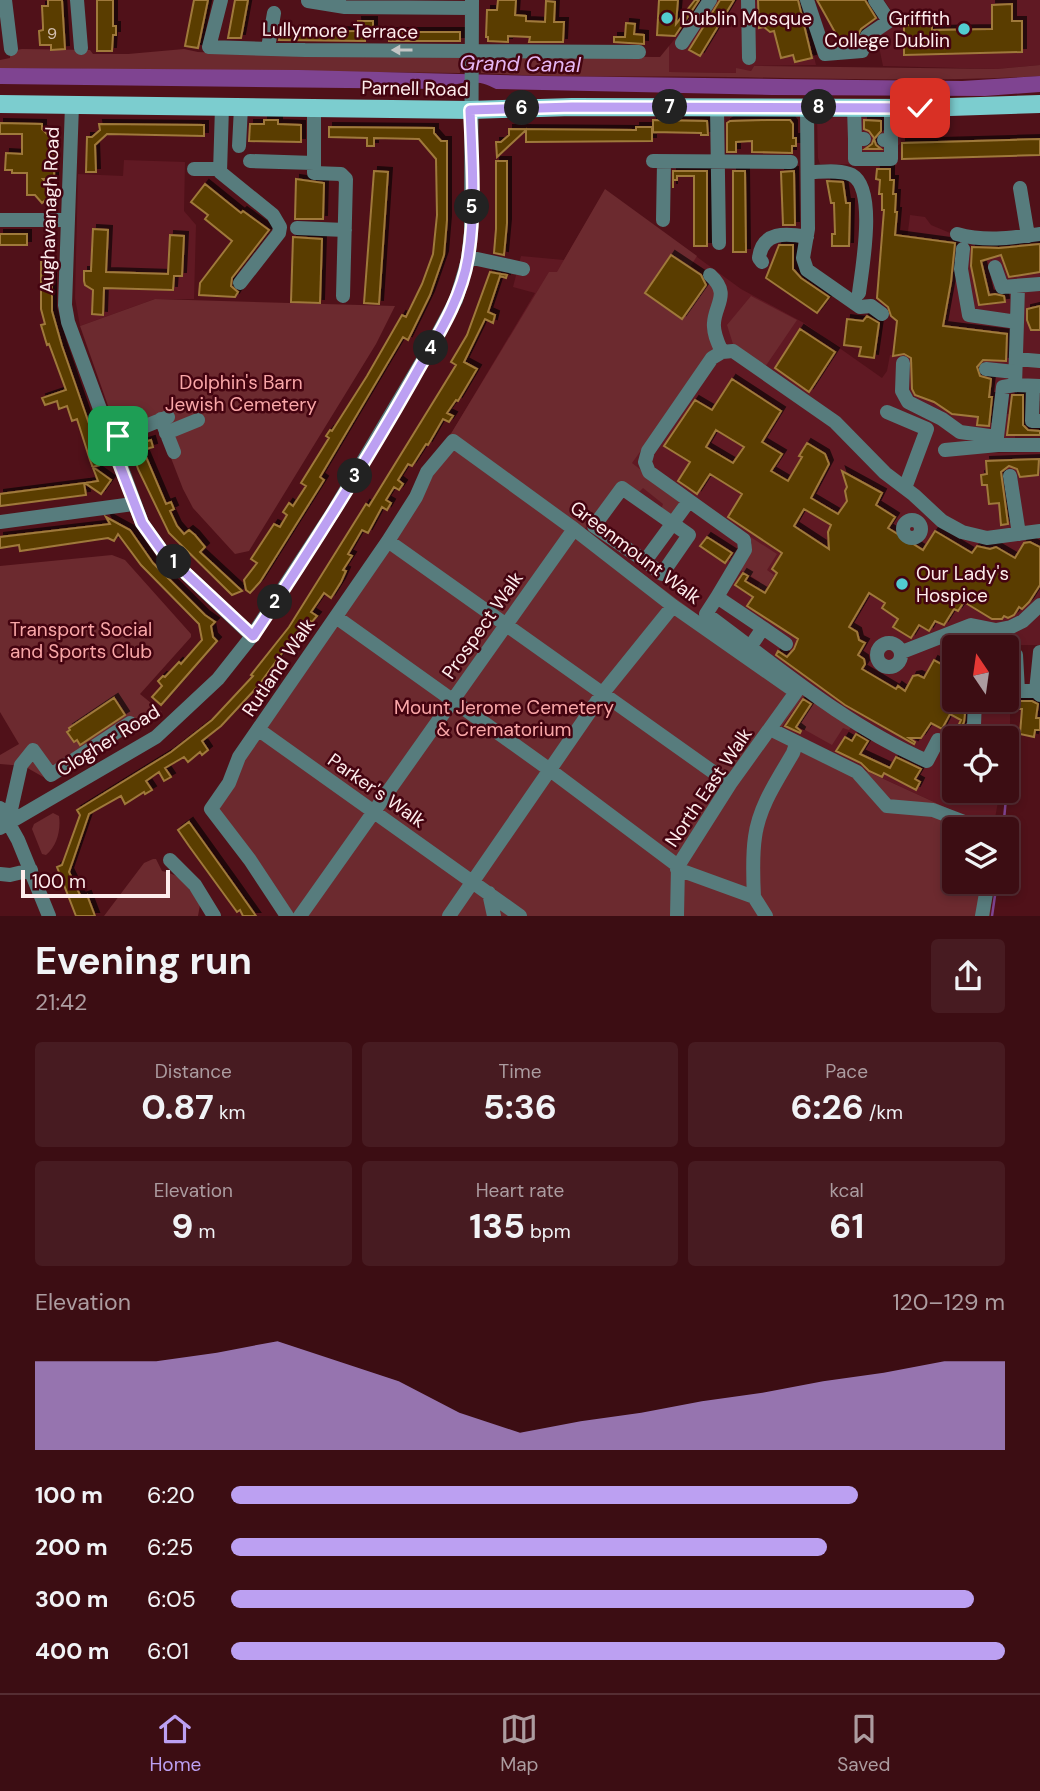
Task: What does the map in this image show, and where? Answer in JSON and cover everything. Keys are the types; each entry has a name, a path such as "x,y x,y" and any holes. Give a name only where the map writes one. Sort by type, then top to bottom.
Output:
{"main road":[{"name":"Parnell Road","path":"0,104 314,108 470,105 891,108 1040,104"}],"street":[{"path":"5,0 11,49"},
{"path":"77,0 81,48"},
{"name":"Lullymore Terrace","path":"221,0 209,47 470,53 562,50 639,52"},
{"path":"682,43 710,0"},
{"path":"748,0 749,58"},
{"path":"807,0 825,54 862,51 867,36 889,21 875,0"},
{"path":"308,1 359,8 471,4"},
{"name":"Clogher Road","path":"4,825 156,737 218,678 253,636 312,548 393,414 456,300 468,257 472,196 471,4"},
{"path":"268,48 274,13"},
{"name":"Aughavanagh Road","path":"72,105 65,305 68,322 142,523 162,551 253,636"},
{"path":"222,107 220,172 273,215 280,227 279,233 240,283"},
{"path":"239,146 241,107"},
{"path":"807,107 807,233 803,258 807,270 860,307 871,306 882,314"},
{"path":"314,108 314,173 341,174 346,179 343,296"},
{"path":"717,108 719,243"},
{"path":"855,108 859,139 855,159 891,159 886,140 891,108"},
{"path":"250,160 314,163"},
{"path":"663,220 659,162 791,162"},
{"path":"194,169 220,169"},
{"path":"807,172 845,172 855,176 860,182 866,212 859,293"},
{"path":"957,234 970,238 999,240 1034,235 1020,188"},
{"path":"0,220 67,220"},
{"path":"297,228 345,230"},
{"path":"762,262 759,258 761,248 768,240 776,235 807,233"},
{"path":"962,249 961,269 969,315 1017,322"},
{"path":"468,257 523,268"},
{"path":"995,267 1002,287 1040,284"},
{"path":"710,275 719,285 720,291 720,305 713,327 722,352"},
{"path":"1015,372 1018,286"},
{"path":"942,742 938,740 927,761 900,749 814,697 706,614 746,545 744,540 649,472 645,458 712,358 722,352 733,351 835,422 885,473 942,520 975,536 987,538 1040,531"},
{"path":"903,363 901,391 908,402 942,419 960,432 997,437 1003,387 1015,372 1040,361"},
{"path":"986,369 1015,372 1037,386 1032,421 1040,421"},
{"path":"887,412 927,429 905,488"},
{"path":"110,440 165,423 198,420"},
{"path":"165,423 174,452"},
{"name":"Greenmount Walk","path":"453,441 574,528 673,606 796,692"},
{"name":"Rutland Walk","path":"286,916 250,860 212,809 229,783 239,757 388,541 416,497 428,472 453,441"},
{"path":"945,450 998,445 1040,445"},
{"path":"1010,476 1019,534"},
{"path":"622,488 689,535 662,574 645,561 594,526 622,488"},
{"path":"645,561 689,501"},
{"path":"0,522 133,503"},
{"path":"917,521 928,508"},
{"name":"Prospect Walk","path":"300,916 574,528"},
{"path":"388,541 730,784"},
{"path":"717,597 786,644"},
{"path":"902,652 971,625 996,630 1012,627 1040,605"},
{"path":"449,916 602,694 673,606"},
{"path":"336,617 550,770 677,867 754,897"},
{"path":"979,635 980,627"},
{"path":"750,647 763,628"},
{"path":"886,639 902,652 896,666 884,667 878,661 877,655 886,639"},
{"path":"1019,691 1038,693 1040,652"},
{"name":"North East Walk","path":"677,867 730,784 796,692"},
{"path":"4,825 21,765 33,750 51,775 130,723"},
{"path":"770,729 857,772 887,806 933,810 951,817"},
{"name":"Parker's Walk","path":"259,730 520,916"},
{"path":"766,916 754,897 753,861 759,820 765,802 796,744"},
{"path":"0,808 4,825 31,870 49,916"},
{"path":"170,860 195,886 212,915"},
{"path":"677,867 677,916"},
{"path":"0,874 10,875 31,870"},
{"path":"489,893 494,916"},
{"path":"982,916 986,894"}],"shaded area":[{"path":"706,0 801,0 816,65 754,66 751,71 738,70 736,73 668,72 669,46"},
{"name":"Griffith College Dublin","path":"884,0 1040,0 1040,65 997,69 883,66 877,37 898,21"},
{"path":"0,68 962,81 1040,76 1040,92 985,96 772,95 496,89 482,83 468,82 440,89 0,84"},
{"path":"817,117 897,118 901,143 895,148 897,165 820,164"},
{"path":"124,160 185,162 184,211 196,225 194,299 155,299 80,326 75,298 78,174 123,176"},
{"path":"605,190 741,289 804,323 882,378 887,371 890,355 893,355 910,215 925,217 931,225 967,240 967,248 1040,236 1040,401 1035,401 1036,391 1008,392 1006,414 1015,414 1015,439 939,445 942,454 1040,452 1040,645 1019,645 1019,635 942,635 942,712 1010,712 1010,726 942,726 942,803 998,803 995,817 967,817 781,729 805,694 452,432 535,293 513,287 521,256 564,260"}],"green space":[{"path":"669,46 669,72 736,73 736,68 751,71 754,66 997,69 1040,65 1040,76 886,80 481,73 482,53 660,57"},
{"path":"184,49 198,52 318,57 459,54 460,73 0,68 0,60 10,58 10,51 90,50 93,54 128,54"},
{"name":"Mount Jerome Cemetery & Crematorium","path":"605,189 697,256 690,267 671,256 645,293 682,319 709,281 717,295 707,331 715,348 632,463 683,503 670,517 661,510 663,504 643,488 638,493 621,481 584,530 805,694 781,728 851,764 967,817 942,817 942,894 992,894 990,916 279,916 246,862 205,808 404,510 425,468 452,432 549,272 557,272"},
{"path":"751,296 797,320 765,367 733,344 727,325"},
{"name":"Dolphin's Barn Jewish Cemetery","path":"155,299 395,306 376,344 249,551 235,554 193,508 159,427 120,440 80,326"},
{"path":"749,536 777,554 767,570 774,575 764,592 757,587 760,582 739,569 752,543"},
{"name":"Transport Social and Sports Club","path":"112,555 125,560 191,634 140,694 162,712 94,755 45,778 24,766 0,764 0,755 19,744 0,712 0,566"},
{"path":"815,701 853,725 849,730 843,728 832,745 798,726"},
{"path":"53,813 59,816 59,832 53,847 46,855 42,854 32,829 34,824"},
{"path":"156,859 162,871 180,879 189,888 200,905 198,916 104,916 144,863"}],"building":[{"path":"48,0 62,0 65,49 51,50 51,45 40,45 39,31 43,30 42,6 48,6"},
{"path":"97,0 113,0 113,26 116,26 116,35 113,35 112,51 97,51"},
{"path":"194,0 208,0 198,48 185,46"},
{"path":"235,0 248,0 241,38 228,38"},
{"path":"498,0 516,0 515,15 526,16 526,21 545,22 546,1 555,2 554,22 564,22 563,42 529,42 530,37 508,36 508,42 488,41 487,10 497,10"},
{"name":"Dublin Mosque","path":"659,0 678,0 676,24 695,0 699,0 675,36 657,35"},
{"path":"720,0 734,0 700,56 689,50"},
{"path":"758,0 798,0 812,58 795,62 793,55 781,58 774,31 759,28"},
{"path":"817,0 865,0 876,18 861,29 852,42 841,43"},
{"path":"1012,4 1012,21 1022,21 1022,52 904,55 904,25 913,25 913,21 919,16 932,16 932,30 992,29 992,5"},
{"path":"358,21 373,21 373,33 365,33 365,41 279,40 281,32 359,31"},
{"path":"626,23 635,24 634,34 644,35 644,44 614,42 614,37 625,37"},
{"path":"389,32 460,32 460,41 389,41"},
{"path":"264,120 301,125 301,142 249,141 250,124 264,124"},
{"path":"653,120 707,121 708,135 653,132"},
{"path":"790,120 793,124 793,138 796,138 792,153 752,152 752,141 736,142 736,152 727,152 727,123 730,121"},
{"path":"864,120 881,121 881,131 874,139 881,149 865,149 872,144 874,138 864,129"},
{"path":"0,123 42,124 42,129 50,137 55,137 54,179 43,179 55,192 42,203 35,195 27,195 27,173 5,170 6,153 22,154 22,134 0,134"},
{"path":"99,124 204,125 204,136 107,134 95,145 96,172 86,172 87,137 92,137 100,130"},
{"path":"329,127 434,128 434,133 441,141 447,141 444,255 430,295 408,340 403,337 320,477 324,480 260,582 250,593 246,590 244,580 257,563 251,559 274,524 280,527 287,515 283,512 289,503 293,506 306,486 301,483 329,438 326,436 332,431 367,376 402,315 406,317 433,254 437,215 436,159 419,139 374,138 374,146 367,146 367,138 329,137"},
{"path":"636,127 652,127 652,141 526,142 526,130 497,157 496,142 501,142 509,135 509,129 636,130"},
{"path":"1040,139 1040,155 902,159 902,143"},
{"path":"496,161 507,161 504,255 494,253"},
{"path":"877,169 890,169 890,180 894,180 893,194 896,194 897,212 895,235 955,243 943,326 1007,334 1006,361 983,360 977,367 980,376 991,379 989,426 977,425 978,417 952,414 934,402 915,395 912,389 911,358 904,354 893,356 897,321 891,316 888,307 877,298 884,210 882,194 879,194 880,180 876,179"},
{"path":"374,171 388,172 379,304 364,303"},
{"path":"673,171 707,171 707,246 694,246 694,176 677,176 677,180 673,180"},
{"path":"733,171 745,171 746,252 733,252"},
{"path":"794,171 795,225 783,225 781,172"},
{"path":"296,179 324,183 323,219 295,219"},
{"path":"827,181 843,182 846,203 850,203 849,246 832,246 832,234 835,234 834,203 831,203"},
{"path":"205,184 241,213 243,211 269,230 232,278 231,286 238,292 235,297 199,295 200,283 232,241 205,219 208,215 191,202"},
{"path":"93,229 108,230 106,272 168,274 170,235 184,236 182,276 174,276 173,290 104,288 103,315 92,314 93,290 85,285 84,271 91,271"},
{"path":"0,234 27,234 27,245 0,245"},
{"path":"293,237 322,239 320,303 291,302"},
{"path":"1040,244 1040,272 1009,277 1001,255 981,261 989,295 1004,296 1005,302 979,305 971,266 972,247 999,248"},
{"path":"779,245 793,245 793,269 801,278 829,297 817,313 766,278"},
{"path":"671,255 701,275 706,285 682,319 645,293"},
{"path":"41,262 52,262 52,311 103,464 93,467 111,480 101,494 85,483 98,481 90,460 77,419 72,421 67,406 59,409 57,401 45,405 42,398 66,390 41,325 45,324 41,309"},
{"path":"490,272 507,275 506,278 500,276 488,312 495,315 493,323 485,319 464,362 477,369 458,401 456,400 447,413 453,416 449,422 443,419 412,466 408,464 398,480 403,484 399,490 394,487 386,500 391,503 387,510 382,507 368,533 362,530 348,554 352,556 331,598 324,593 311,612 317,616 312,622 307,619 258,686 221,726 202,741 208,750 202,755 200,752 188,762 184,757 165,768 171,777 164,781 159,772 146,781 152,790 145,794 144,792 125,804 121,796 89,814 69,872 81,897 87,895 95,916 76,916 57,867 62,865 80,815 77,810 171,752 212,720 253,676 251,675 289,627 366,504 369,506 456,365 451,362 467,335"},
{"path":"1040,306 1040,330 1031,330 1027,309"},
{"path":"867,316 879,323 874,358 859,356 861,347 844,345 847,319 863,321"},
{"path":"800,329 835,352 809,392 775,368"},
{"path":"732,379 781,411 762,442 782,454 771,471 788,481 807,443 825,454 829,464 811,498 838,514 847,501 847,487 842,471 882,493 876,505 895,517 888,528 923,550 935,531 972,553 977,546 990,549 996,547 1015,558 1024,543 1030,542 1040,547 1040,585 1029,602 1008,618 1004,616 1002,619 992,619 964,602 958,611 954,609 944,625 935,621 929,631 919,625 911,638 893,627 898,619 882,608 885,603 869,593 849,627 857,632 859,640 865,643 858,655 864,659 862,669 896,689 898,686 905,691 913,676 924,678 934,660 942,664 942,712 965,714 962,726 958,726 961,720 950,714 942,729 931,723 921,738 909,738 914,744 845,705 776,655 778,651 787,657 798,639 747,606 753,597 735,585 743,573 748,576 745,581 765,593 777,573 772,569 782,553 728,517 742,494 710,474 697,494 678,481 690,462 664,446 695,400 712,410","holes":["716,430 744,447 733,463 706,447","804,509 831,525 828,532 829,549 794,526"]},
{"path":"1012,395 1023,395 1023,425 1028,430 1040,431 1040,435 1007,435"},
{"path":"139,439 141,443 151,440 153,447 143,450 166,504 171,502 174,509 170,511 177,526 184,534 189,530 195,535 205,547 200,552 242,591 232,595 169,533 138,469 130,443"},
{"path":"1039,459 1038,475 1020,477 1017,469 1009,466 1001,472 1008,524 1001,525 999,503 989,504 987,485 982,485 981,475 987,474 986,461"},
{"path":"84,483 86,495 0,506 0,494"},
{"path":"106,517 130,530 153,563 215,622 211,626 213,637 217,641 161,705 152,697 162,686 158,681 179,662 181,664 202,640 199,624 141,565 118,534 114,541 108,538 20,551 19,545 0,548 0,537 110,524"},
{"path":"707,537 732,553 725,563 700,546"},
{"path":"114,698 125,715 80,745 77,740 74,742 67,732 69,728"},
{"path":"803,699 811,704 796,727 800,733 785,726"},
{"path":"1019,701 1038,704 1036,718 1040,718 1040,730 1035,730 1034,737 1020,734 1022,709 1019,709"},
{"path":"856,734 868,741 860,754 890,768 896,757 921,769 915,779 920,782 916,790 884,773 882,777 869,771 861,763 836,751 845,737 852,741"},
{"path":"189,822 256,916 243,916 240,910 237,912 189,846 178,830"}],"waterway":[{"path":"1004,817 1006,803"},
{"path":"992,916 995,894"}],"place":[{"name":"Dublin Mosque","path":"667,18"},
{"name":"Griffith College Dublin","path":"964,29"},
{"name":"Our Lady's Hospice","path":"902,584"}],"route":[{"path":"118,436 110,440 142,523 162,551 253,636 312,548 393,414 456,300 468,260 471,232 470,110 572,107 920,108"}],"water label":[{"name":"Grand Canal","path":"520,64"}]}
